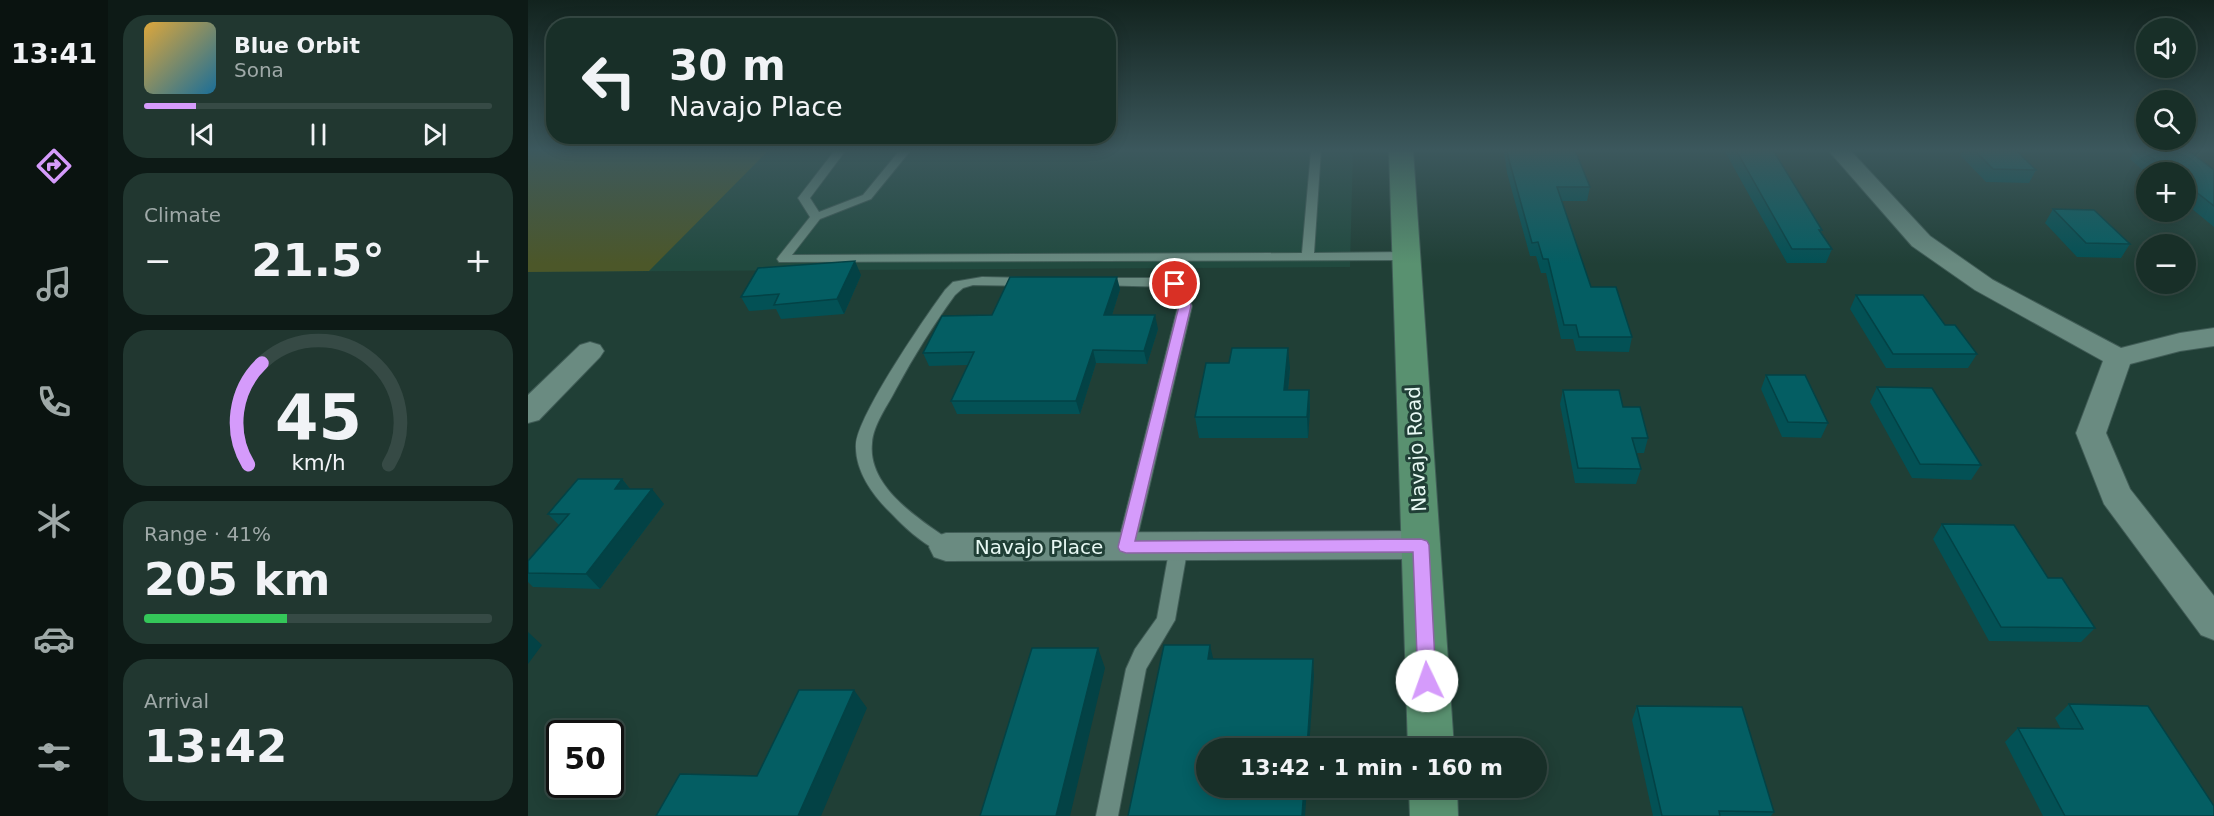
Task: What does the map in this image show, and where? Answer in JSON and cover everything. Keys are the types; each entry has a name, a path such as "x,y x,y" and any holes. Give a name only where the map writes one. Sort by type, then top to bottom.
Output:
{"main road":[{"name":"Navajo Road","path":"1403,188 1431,738"},
{"path":"1433,798 1434,816"}],"street":[{"path":"1873,188 1921,241 1984,285 2118,358 2180,342 2214,337"},
{"path":"528,413 590,351"},
{"path":"2118,358 2091,433 2116,495 2214,624"},
{"name":"Navajo Place","path":"945,548 1421,545"}],"lane":[{"path":"812,188 804,198 816,217"},
{"path":"874,188 867,197 816,217 783,259 1407,256"},
{"path":"1308,257 1313,188"},
{"path":"945,548 893,508 865,461 864,439 876,412 929,322 956,285 968,282 1048,282"},
{"path":"1082,282 1175,284 1185,306 1126,547"},
{"path":"1107,816 1136,669 1142,655 1166,620 1179,546"}],"shaded area":[{"path":"528,188 1352,188 1350,267 528,272"},
{"path":"528,188 731,188 649,271 528,272"}],"building":[{"path":"1517,188 1557,188 1591,287 1616,287 1632,337 1579,337 1576,325 1564,325 1548,259 1543,259 1538,242 1532,243"},
{"path":"1758,188 1796,188 1832,249 1792,249"},
{"path":"2196,188 2214,188 2214,206 2196,192"},
{"path":"2053,209 2094,210 2130,244 2086,243"},
{"path":"855,261 837,299 774,305 779,294 741,297 758,268"},
{"path":"1010,277 1117,277 1104,315 1155,315 1144,351 1093,350 1076,401 951,401 974,352 923,353 942,316 992,315"},
{"path":"1856,295 1923,295 1945,325 1955,325 1977,354 1893,354"},
{"path":"1232,348 1288,348 1284,390 1309,390 1307,417 1195,417 1206,363 1229,363"},
{"path":"1766,375 1805,375 1828,423 1788,422"},
{"path":"1877,387 1932,388 1981,465 1920,464"},
{"path":"1563,390 1619,390 1623,407 1640,407 1648,438 1632,438 1641,469 1578,468"},
{"path":"578,479 622,479 615,489 652,489 586,574 528,573 528,561 569,514 548,514"},
{"path":"1942,524 2014,525 2048,578 2062,578 2095,628 2001,627"},
{"path":"1164,645 1210,645 1208,659 1313,659 1308,738 1196,738 1196,798 1303,798 1302,816 1128,816"},
{"path":"1032,648 1098,648 1056,816 980,816"},
{"path":"799,690 854,690 798,816 656,816 680,774 757,776"},
{"path":"2069,704 2148,706 2214,806 2214,816 2065,816 2018,728 2083,729"},
{"path":"1637,706 1742,707 1774,812 1719,811 1720,816 1662,816"}],"route":[{"path":"1175,284 1185,306 1126,547 1421,545 1427,681"}]}
